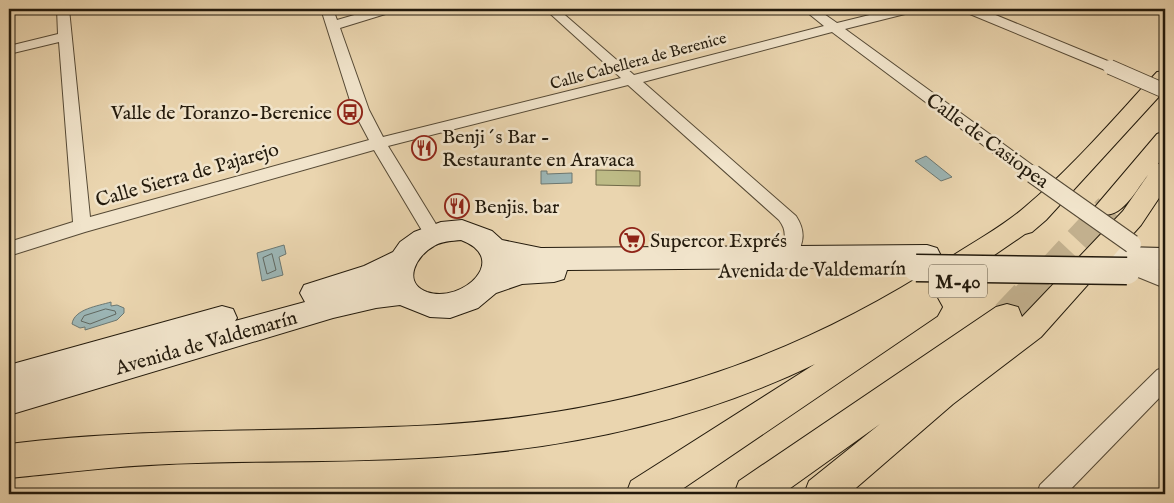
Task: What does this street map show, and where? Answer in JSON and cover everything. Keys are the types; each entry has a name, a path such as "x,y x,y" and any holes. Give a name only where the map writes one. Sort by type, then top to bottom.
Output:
{"highway":[{"name":"M-40","path":"644,494 934,302 1037,213 1165,77"},
{"path":"1108,207 1165,139"},
{"path":"822,494 940,394 1030,328 1132,218 1165,170"},
{"path":"9,461 130,448 325,446 449,440 550,429 647,409 697,395 775,367 849,332 913,296 1037,213"},
{"name":"M-40","path":"752,494 1007,316"}],"street":[{"path":"64,9 82,226"},
{"path":"327,9 361,110 377,142 433,234"},
{"path":"333,26 387,9"},
{"path":"551,9 794,225 794,242 787,256"},
{"name":"Calle de Casiopea","path":"809,9 1034,174 1146,265"},
{"name":"Calle Cabellera de Berenice","path":"377,142 510,112 630,79 908,9"},
{"path":"970,9 1165,91"},
{"path":"9,50 66,36"},
{"name":"Calle Sierra de Pajarejo","path":"9,250 82,226 377,142"},
{"path":"455,230 469,232 486,240 494,249 497,266 490,284 468,301 448,306 429,305 406,293 399,277 402,260 411,247 433,234 455,230"},
{"name":"Avenida de Valdemarín","path":"494,249 542,259 787,256 922,262 1146,265"},
{"name":"Avenida de Valdemarín","path":"9,379 124,344 330,289 373,275 402,260"},
{"name":"Avenida de Valdemarín","path":"490,284 520,273 922,262"},
{"name":"Avenida de Valdemarín","path":"9,400 333,306 376,296 406,293"},
{"path":"1048,494 1165,376"}],"shaded area":[{"path":"596,170 640,171 640,186 596,185"}],"water":[{"path":"926,156 952,177 941,181 915,161"},
{"path":"541,171 547,171 547,174 572,173 572,183 541,184"},
{"path":"284,245 286,254 279,257 283,275 262,281 257,253"},
{"path":"111,302 111,306 117,305 124,308 124,313 117,320 85,330 85,327 80,328 72,324 77,315 82,312"}],"tunnel":[{"path":"1024,297 1108,207"},
{"path":"1007,316 1026,296"}],"place":[{"name":"Valle de Toranzo-Berenice","path":"350,112"},
{"name":"Benji´s Bar - Restaurante en Aravaca","path":"424,148"},
{"name":"Benjis. bar","path":"457,206"},
{"name":"Supercor Exprés","path":"632,240"}]}
